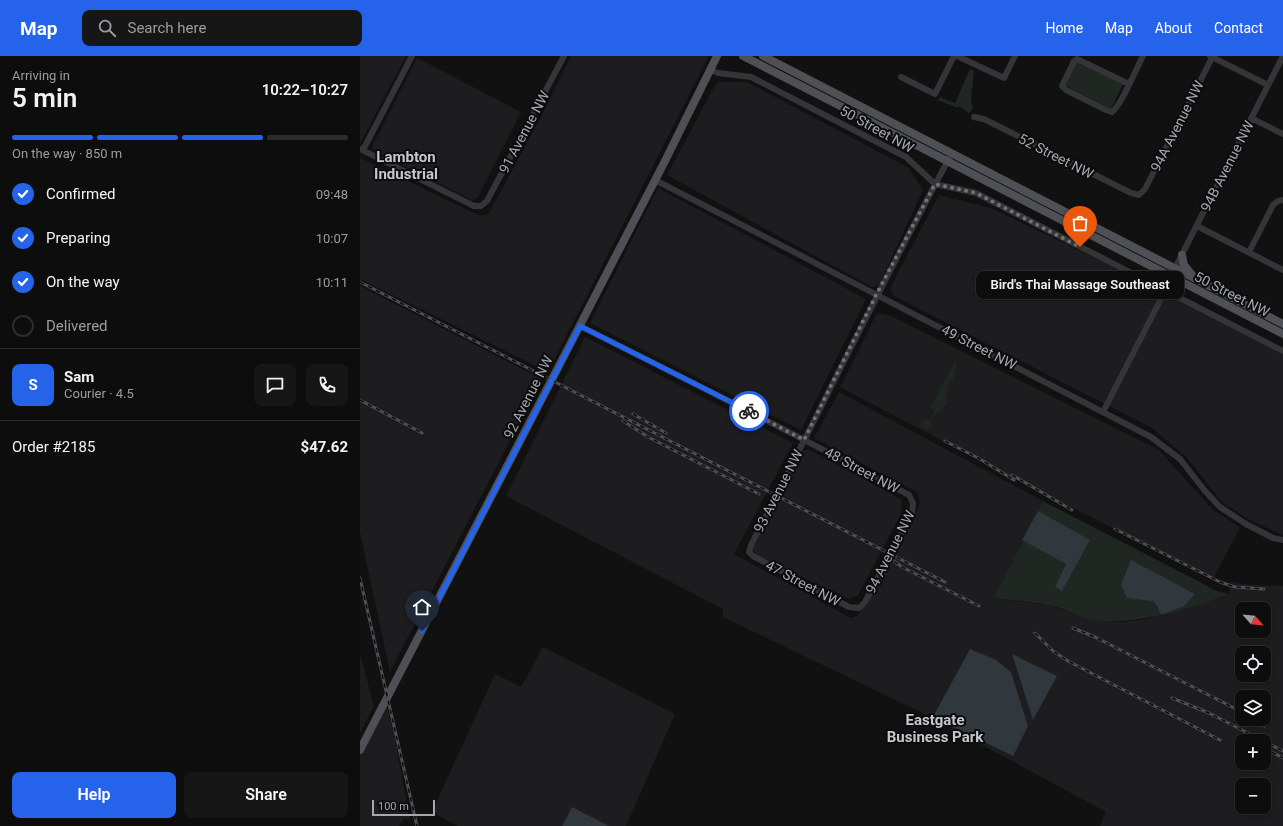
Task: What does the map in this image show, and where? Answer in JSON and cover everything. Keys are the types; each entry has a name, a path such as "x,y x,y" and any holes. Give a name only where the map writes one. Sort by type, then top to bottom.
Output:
{"main road":[{"path":"711,68 713,56"},
{"name":"92 Avenue NW","path":"360,750 580,326 717,56"},
{"name":"50 Street NW","path":"743,56 1283,334"},
{"name":"50 Street NW","path":"763,56 1282,324"},
{"path":"1182,255 1184,265 1196,280"}],"street":[{"path":"361,150 412,56"},
{"name":"91 Avenue NW","path":"361,150 474,206 481,206 487,201 564,56"},
{"path":"901,77 935,94 956,56 1004,78 1016,56"},
{"path":"1129,84 1078,58 1074,61 1062,83 1063,87 1112,112 1116,108 1129,84 1143,56"},
{"path":"1212,56 1268,85"},
{"name":"94A Avenue NW","path":"1139,194 1145,189 1212,56"},
{"name":"94B Avenue NW","path":"1171,277 1283,56"},
{"name":"50 Street NW","path":"711,68 718,73 751,77 906,157 935,184 976,193 1283,352"},
{"name":"52 Street NW","path":"974,117 984,119 1125,190 1139,194"},
{"path":"1251,118 1283,134"},
{"name":"93 Avenue NW","path":"749,552 752,542 876,295 952,153"},
{"name":"49 Street NW","path":"655,180 1151,437 1173,452 1209,496 1228,513 1268,536 1283,540"},
{"path":"1249,252 1274,205 1281,201"},
{"path":"1197,226 1283,270"},
{"path":"1102,412 1165,291"},
{"name":"48 Street NW","path":"580,326 909,495"},
{"name":"94 Avenue NW","path":"859,608 865,602 912,513 913,503 909,495"},
{"name":"47 Street NW","path":"749,552 849,607 859,608"}],"shaded area":[{"path":"360,56 406,56 361,142 360,142"},
{"path":"571,56 707,56 708,58 548,372 360,279 360,158 478,215 488,215 541,117"},
{"path":"417,58 521,112 478,197 472,200 371,149"},
{"path":"1076,61 1123,84 1111,109 1064,85"},
{"path":"970,69 974,71 971,99 973,109 969,113 959,106 958,108 938,100 940,97 955,103"},
{"path":"717,82 747,82 909,168 923,190 879,285 872,287 667,175"},
{"path":"658,188 866,299 801,430 590,323"},
{"path":"939,195 991,208 1283,348 1283,535 1248,519 1221,501 1187,458 1152,428 894,296 890,288"},
{"path":"360,286 542,379 390,672 360,532"},
{"path":"877,313 889,315 1159,450 1213,510 1240,527 1213,579 969,455 840,387"},
{"path":"585,337 793,443 734,554 851,618 858,615 913,520 920,503 918,493 814,438 839,392 1043,501 994,598 1047,605 1072,612 1086,618 1121,622 1151,618 1220,598 1229,594 1231,582 1251,585 1283,586 1283,826 1100,826 1106,812 929,716 723,617 723,609 506,496"},
{"path":"954,363 957,364 954,377 952,379 954,381 949,381 948,391 945,391 947,393 945,400 947,403 940,412 938,411 934,414 932,418 934,420 932,419 930,422 933,424 930,430 920,426 925,419 929,421 935,410 930,408"},
{"path":"808,449 901,499 902,512 858,595 848,599 755,555 753,548 803,451"},
{"path":"1043,501 1217,591 1229,594 1197,606 1158,616 1119,621 1101,621 1079,616 1052,606 994,598"},
{"path":"1038,511 1090,540 1062,591 1055,587 1066,564 1022,540"},
{"path":"1131,560 1195,594 1184,606 1164,614 1160,613 1158,607 1153,601 1127,598 1121,585"},
{"path":"543,647 675,714 626,826 458,826 432,812 495,674 521,687"},
{"path":"970,649 996,660 1011,672 1028,726 1013,756 933,717"},
{"path":"360,654 374,706 360,733"},
{"path":"1012,654 1057,676 1033,720"},
{"path":"387,708 394,733 410,821 404,818 399,826 360,826 360,756"},
{"path":"572,807 609,826 562,826"}],"railway":[{"path":"360,282 945,582"},
{"path":"360,400 422,433"},
{"path":"633,414 666,433"},
{"path":"623,421 648,437 759,494"},
{"path":"945,441 980,459 1014,480"},
{"path":"1012,475 1072,510"},
{"path":"1115,529 1220,582 1235,587 1264,589"},
{"path":"887,556 902,567 979,606"},
{"path":"360,578 417,826"},
{"path":"1073,628 1095,637 1235,708"},
{"path":"1035,633 1053,651 1068,661 1220,740"},
{"path":"1172,698 1209,713 1283,751"},
{"path":"1271,752 1283,758"}],"way so far":[{"path":"749,411 804,440 876,295 935,184 944,188 976,193 1080,247"}],"place":[{"name":"Bird's Thai Massage Southeast","path":"1080,247"}],"district":[{"name":"Lambton Industrial","path":"406,166"},
{"name":"Eastgate Business Park","path":"935,728"}],"route":[{"path":"422,631 580,326 749,411"}]}
